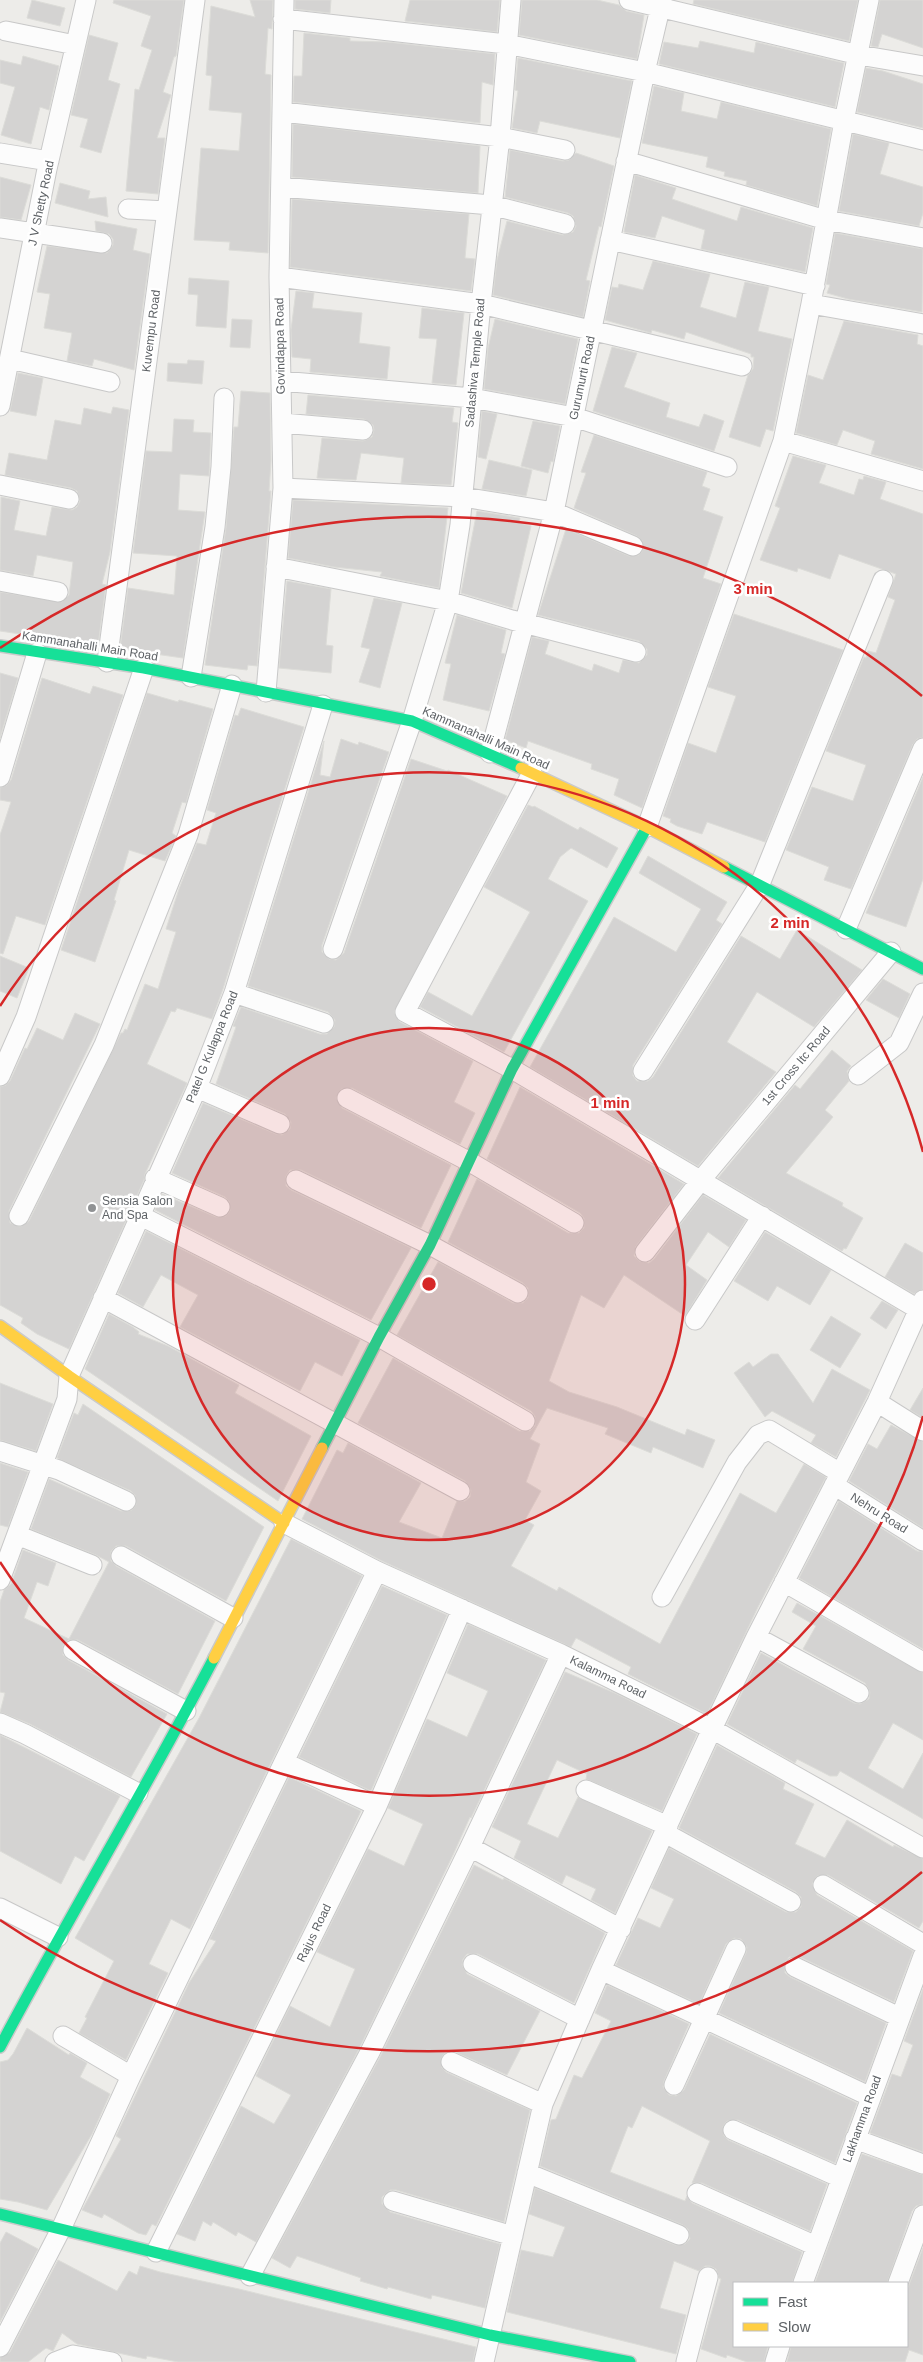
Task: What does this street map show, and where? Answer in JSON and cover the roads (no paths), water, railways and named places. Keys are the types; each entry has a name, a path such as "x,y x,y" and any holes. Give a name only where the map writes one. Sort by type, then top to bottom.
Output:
{"street":[{"name":"J V Shetty Road","path":"0,406 49,161 86,0"},
{"name":"Kuvempu Road","path":"107,662 195,0"},
{"name":"Govindappa Road","path":"266,692 283,488 279,277 284,0"},
{"name":"Sadashiva Temple Road","path":"333,949 412,721 448,601 463,497 491,205 500,137 511,0"},
{"path":"629,0 662,4 859,55 923,66"},
{"path":"0,2047 58,1937 186,1710 379,1337 430,1245 512,1069 647,827 782,441 815,286 844,122 869,0"},
{"name":"Gurumurti Road","path":"490,753 554,512 626,161 662,4"},
{"path":"283,19 506,44 645,72 923,140"},
{"path":"6,31 75,45"},
{"path":"283,112 500,137 565,150"},
{"path":"0,153 49,161"},
{"path":"626,161 826,220 923,238"},
{"path":"281,187 491,205 565,224"},
{"path":"128,209 167,211"},
{"path":"0,228 102,243"},
{"path":"610,240 815,286"},
{"path":"279,277 481,304 742,366"},
{"path":"811,304 923,324"},
{"path":"10,358 110,382"},
{"path":"281,381 472,398 574,417 727,467"},
{"path":"191,677 215,527 221,467 224,398"},
{"path":"282,422 363,430"},
{"path":"782,441 923,481"},
{"path":"0,485 69,499"},
{"path":"283,488 463,497 554,512 634,546"},
{"path":"276,567 448,601 636,652"},
{"path":"643,1071 760,884 883,580"},
{"path":"0,581 58,592"},
{"name":"Kammanahalli Main Road","path":"0,646 144,668 412,721 490,753 647,827 923,969"},
{"path":"0,777 37,652"},
{"path":"0,1076 26,1017 144,668"},
{"path":"19,1216 104,1044 181,853 232,685"},
{"name":"Patel G Kulappa Road","path":"0,1580 11,1535 42,1465 67,1399 69,1376 155,1178 197,1088 234,993 323,704"},
{"path":"846,929 923,748"},
{"path":"484,2362 543,2104 601,1970 712,1729 756,1637 877,1402 921,1307 512,1069 405,1012 532,773"},
{"name":"1st Cross Itc Road","path":"645,1252 701,1180 891,952"},
{"path":"234,993 324,1024"},
{"path":"858,1075 899,1043 923,993"},
{"path":"197,1088 280,1124"},
{"path":"347,1098 470,1162 574,1223"},
{"path":"155,1178 220,1207"},
{"path":"296,1180 430,1245 518,1293"},
{"path":"139,1215 379,1337 525,1421"},
{"path":"695,1320 762,1216"},
{"path":"103,1298 460,1491"},
{"path":"0,1326 69,1376 284,1523"},
{"path":"877,1402 923,1431"},
{"name":"Nehru Road","path":"662,1597 737,1462 758,1435 769,1430 923,1541"},
{"path":"0,1451 60,1470 126,1501"},
{"name":"Kalamma Road","path":"284,1523 377,1571 561,1654 712,1729 923,1848"},
{"path":"11,1535 92,1565"},
{"path":"121,1556 233,1618"},
{"path":"1,2344 62,2229 131,2076 377,1571"},
{"path":"784,1582 923,1662"},
{"name":"Rajus Road","path":"156,2252 377,1806 462,1609"},
{"path":"756,1637 859,1693"},
{"path":"73,1650 186,1710"},
{"path":"250,2276 370,2052 561,1654"},
{"path":"0,1723 138,1793"},
{"path":"284,1762 377,1806"},
{"path":"586,1790 666,1830 791,1902"},
{"path":"470,1847 621,1929"},
{"path":"823,1885 923,1944"},
{"path":"0,1908 58,1937"},
{"path":"674,2085 736,1949"},
{"name":"Lakhamma Road","path":"802,2282 923,1956"},
{"path":"473,1964 580,2019"},
{"path":"795,1967 899,2017"},
{"path":"601,1970 871,2097"},
{"path":"63,2036 131,2076"},
{"path":"451,2062 543,2104"},
{"path":"733,2130 841,2178"},
{"path":"855,2139 923,2164"},
{"path":"527,2173 678,2235"},
{"path":"697,2193 816,2246"},
{"path":"393,2201 513,2236"},
{"path":"0,2214 490,2334 630,2362"},
{"path":"898,2282 923,2215"},
{"path":"686,2362 708,2277"},
{"path":"775,2362 780,2347"},
{"path":"55,2362 73,2355 112,2362"}],"place":[{"name":"Sensia Salon And Spa","path":"92,1208"}]}
